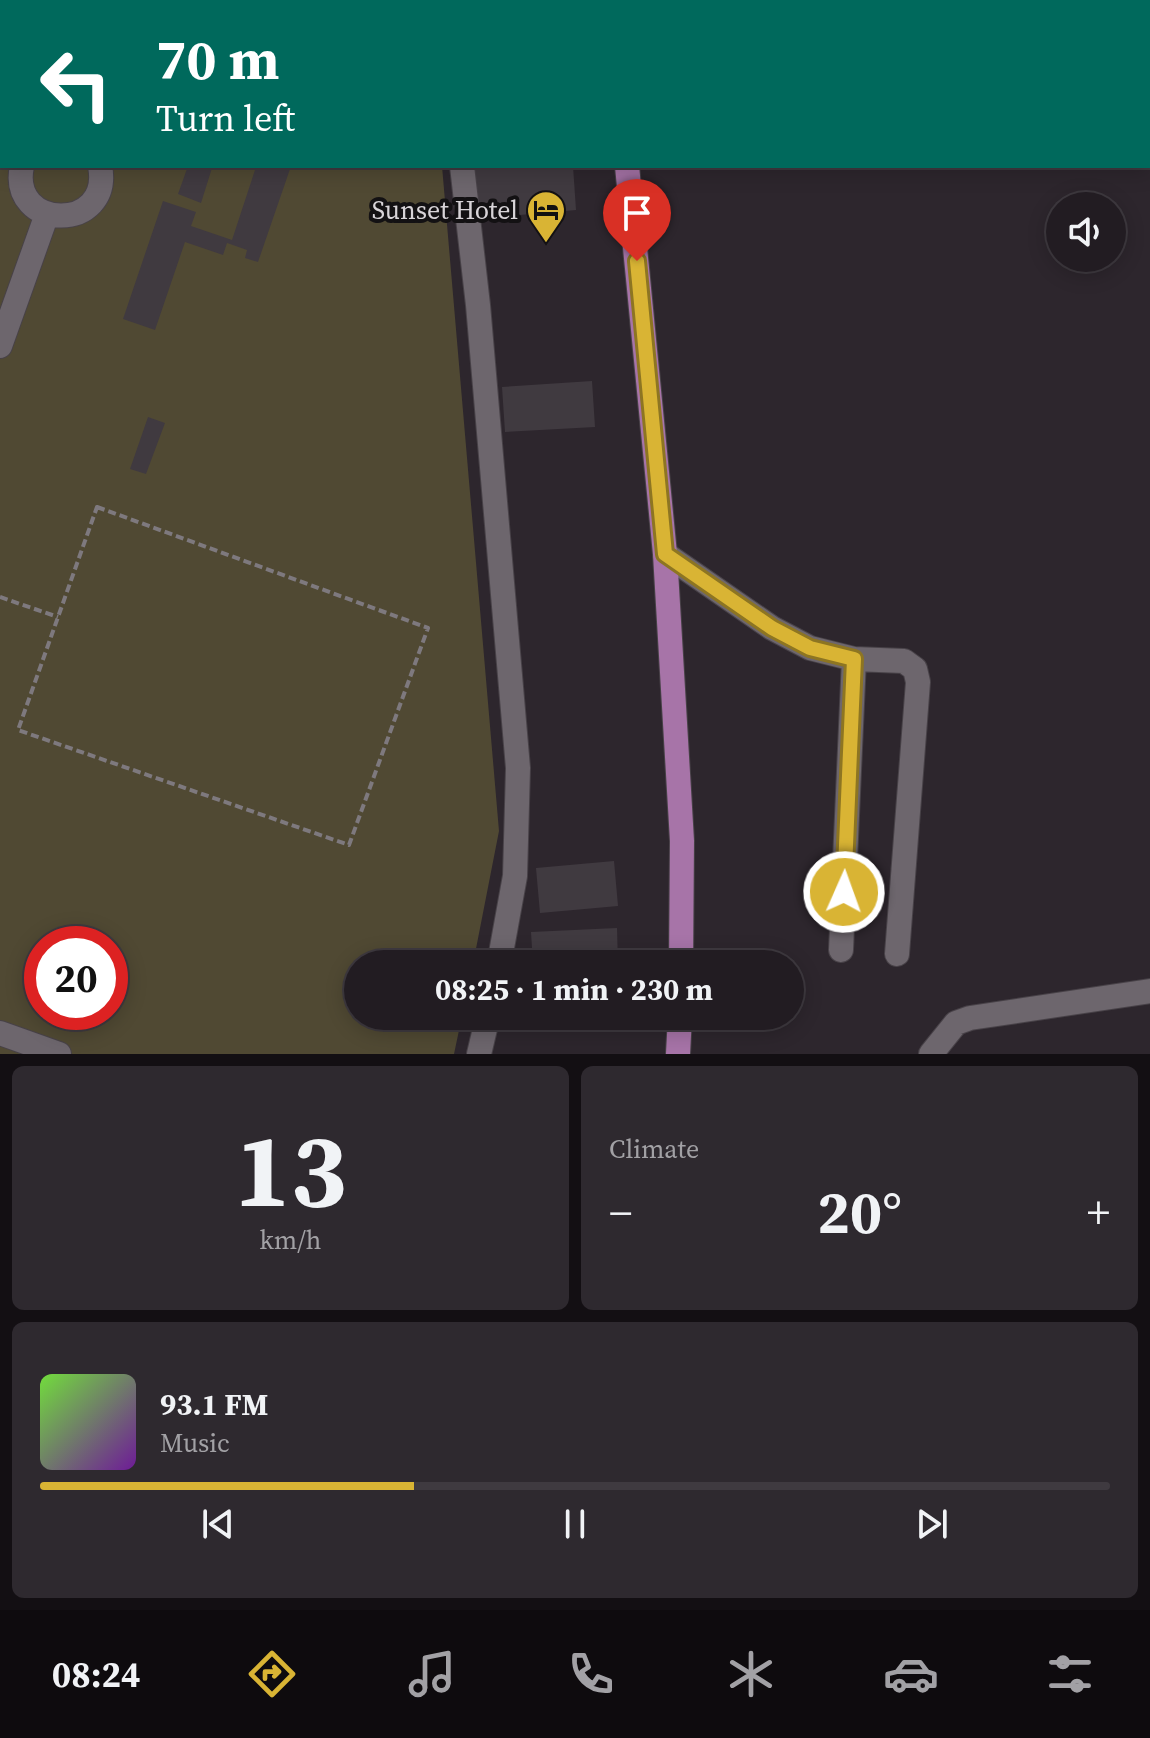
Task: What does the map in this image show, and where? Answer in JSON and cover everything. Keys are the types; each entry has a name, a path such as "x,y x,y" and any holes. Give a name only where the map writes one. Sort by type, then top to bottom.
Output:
{"main road":[{"path":"627,168 665,554 682,841 681,950"},
{"path":"678,1054 679,1030"}],"street":[{"path":"22,168 21,187 27,199 36,208 59,217 72,216 93,201 100,190 100,168"},
{"path":"462,168 478,305 518,768 515,876 502,950"},
{"path":"0,346 47,214"},
{"path":"665,554 772,628 810,648 854,659 904,661 915,669 918,682 897,954"},
{"path":"841,950 854,659"},
{"path":"931,1054 956,1023 970,1018 1150,991"},
{"path":"479,1054 485,1030"},
{"path":"0,1033 59,1054"}],"path":[{"path":"97,507 428,628 349,845 18,730 58,617 97,507"},
{"path":"0,597 58,617"}],"shaded area":[{"path":"0,168 442,168 499,831 476,950 344,950 344,1030 459,1030 454,1054 0,1054"}],"building":[{"path":"187,168 212,168 201,203 178,194"},
{"path":"250,168 290,169 258,262 245,258 247,250 227,243 223,255 185,242 155,330 123,319 163,201 196,212 191,226 232,240 255,170"},
{"path":"469,168 573,168 576,210 474,219"},
{"path":"592,381 595,427 505,432 502,387"},
{"path":"148,417 165,423 146,474 130,469"},
{"path":"614,861 618,906 540,913 536,868"},
{"path":"617,928 618,950 532,950 531,932"}],"place":[{"name":"Sunset Hotel","path":"546,244"}],"route":[{"path":"637,261 665,554 772,628 810,648 854,659 844,892"}]}
